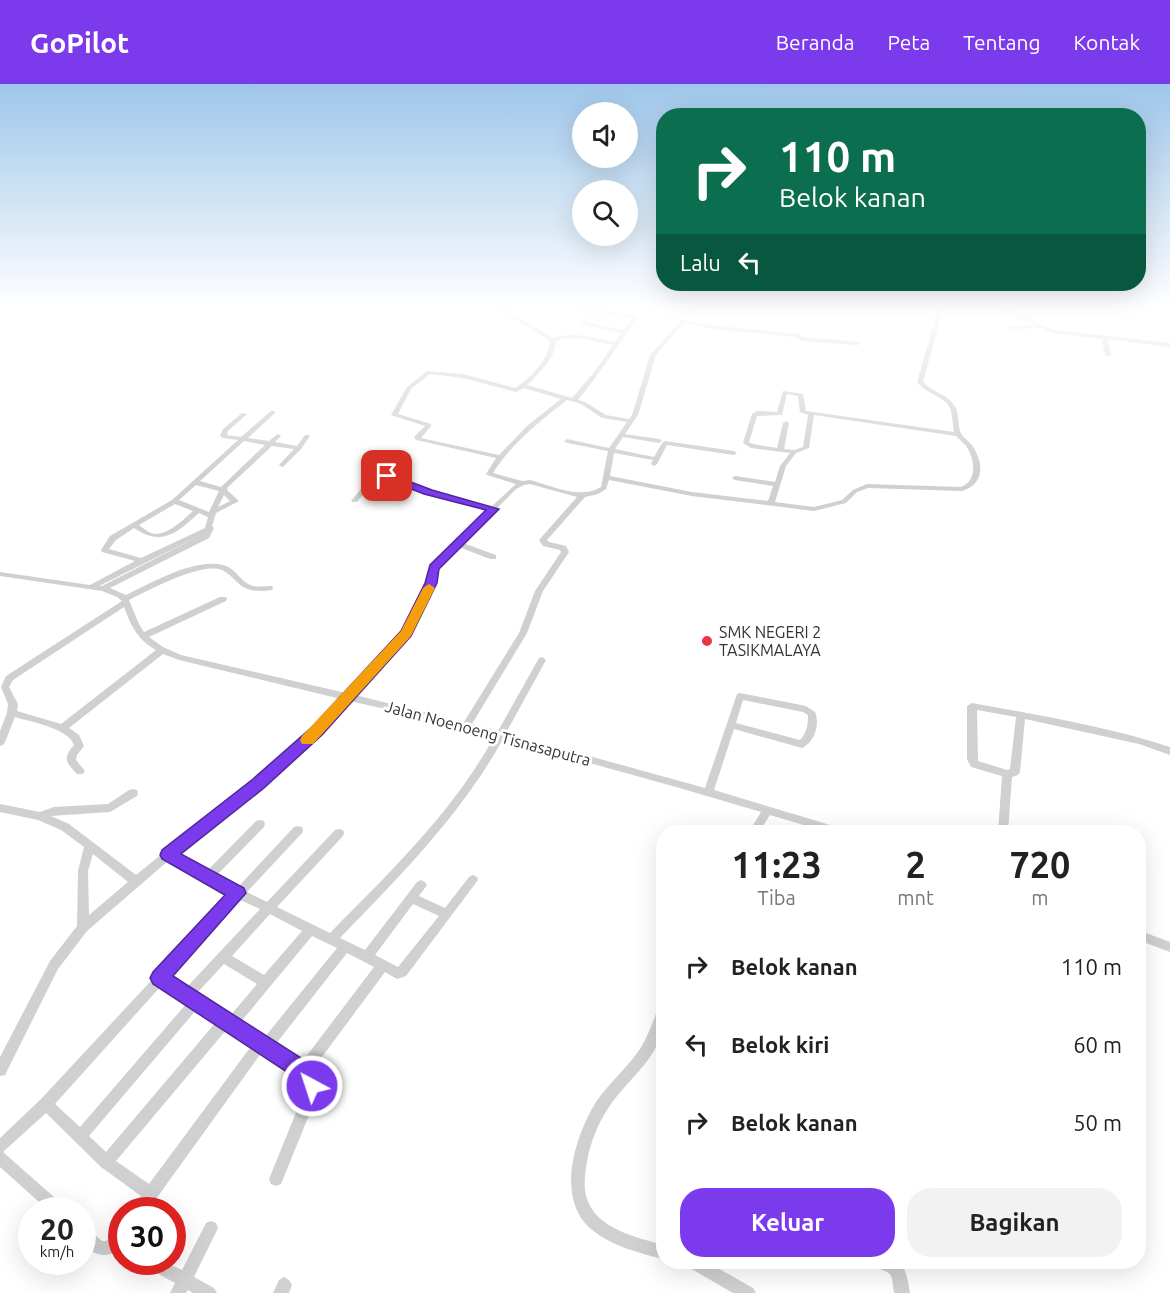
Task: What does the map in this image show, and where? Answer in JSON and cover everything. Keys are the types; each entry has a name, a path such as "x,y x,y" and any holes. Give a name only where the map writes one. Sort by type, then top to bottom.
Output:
{"street":[{"path":"500,457 417,439 429,425 395,416 394,413 409,388 429,372 471,378 516,390 523,386 543,362"},
{"path":"604,362 570,399 530,426 500,457 489,474 582,496 600,492 607,478 611,450 634,415 651,362"},
{"path":"926,362 920,382 925,390 951,404 955,411 958,434"},
{"path":"523,386 583,403 599,415 631,421"},
{"path":"607,478 682,493 822,508 844,502 855,490 867,486 966,488 975,482 978,471 974,454 958,434 811,413 802,412 801,395 786,392 780,414 756,413 746,441 747,445 794,452 806,448 811,413"},
{"path":"142,561 105,550 109,541 174,501 273,412"},
{"path":"244,414 222,434 242,440 299,448"},
{"path":"780,450 786,423"},
{"path":"621,435 659,441"},
{"path":"103,589 161,556 206,536 223,490 278,436"},
{"path":"282,465 307,436"},
{"path":"567,441 654,462 665,443 734,453"},
{"path":"771,504 783,466 794,452"},
{"path":"355,501 372,479 382,475 428,492 493,509"},
{"path":"735,478 776,484"},
{"path":"174,501 213,514 235,501 223,490 194,482"},
{"path":"0,1070 54,964 83,927 168,855 258,784 317,731 407,633 431,583 434,568 522,483"},
{"path":"466,726 523,633 539,591 565,552 563,548 546,544 543,540 582,496"},
{"path":"134,525 153,536 159,536 180,525 198,510"},
{"path":"459,544 493,557"},
{"path":"91,587 142,561 161,556"},
{"path":"0,742 12,713 13,704 5,687 9,678 125,601 197,569 210,566 223,568 244,586 255,589 269,588"},
{"path":"0,574 103,589 125,601"},
{"path":"143,636 223,599"},
{"name":"Jalan Noenoeng Tisnasaputra","path":"125,601 143,636 162,650 222,669 350,696 466,726 816,825"},
{"path":"62,728 162,650"},
{"path":"331,939 459,801 502,736 515,704 542,660"},
{"path":"708,793 730,725 740,696 806,710 812,714 813,720 808,739 802,744 730,725"},
{"path":"1020,715 1017,771 1006,774 975,765 972,762 971,708 976,705 1140,741 1170,751"},
{"path":"12,713 62,728 76,738 79,746 72,754 71,761 80,771"},
{"path":"1003,825 1006,774"},
{"path":"40,816 54,811 110,808 133,793"},
{"path":"0,807 40,816 65,827 136,882"},
{"path":"758,825 767,811"},
{"path":"208,877 260,824"},
{"path":"0,1147 46,1104 298,830"},
{"path":"80,1137 223,957 339,833"},
{"path":"83,927 83,871 89,846"},
{"path":"168,855 397,973 402,972 473,880"},
{"path":"367,956 421,885"},
{"path":"413,898 447,914"},
{"path":"106,1162 310,930"},
{"path":"1146,939 1170,947"},
{"path":"149,1197 263,1045 345,946"},
{"path":"223,957 264,982"},
{"path":"305,1069 383,965"},
{"path":"160,978 297,1067 305,1069 311,1079 311,1094 276,1179"},
{"path":"656,1027 643,1056 607,1098 589,1127 577,1180 578,1199 587,1216 602,1229 621,1240 656,1250"},
{"path":"46,1104 106,1162 151,1194"},
{"path":"0,1158 44,1197"},
{"path":"181,1287 211,1228"},
{"path":"705,1269 748,1293"},
{"path":"897,1269 902,1293"},
{"path":"168,1275 181,1287 208,1293"}],"slow traffic":[{"path":"307,740 407,633 429,588"}],"place":[{"name":"SMK NEGERI 2 TASIKMALAYA","path":"707,641"}],"route":[{"path":"312,1086 305,1069 297,1067 260,1044 160,978 238,893 168,855 258,784 317,731 350,696 407,633 418,614 437,563 493,509 428,492 387,476"}]}
